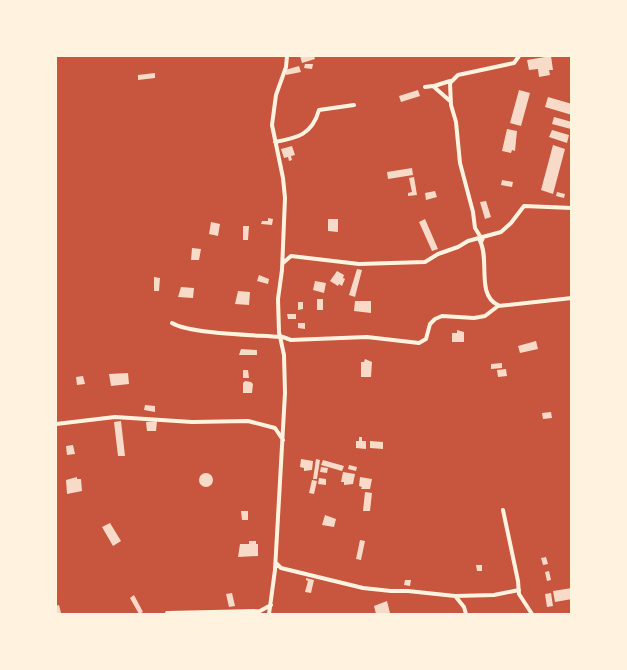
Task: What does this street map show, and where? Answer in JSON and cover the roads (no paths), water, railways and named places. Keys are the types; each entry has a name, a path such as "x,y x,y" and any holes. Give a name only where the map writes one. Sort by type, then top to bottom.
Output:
{"street":[{"path":"269,615 276,563 285,393 278,299 285,198 284,178 272,125 273,108 286,67 286,56"},
{"path":"425,87 444,84 458,75 514,63 519,56"},
{"path":"451,81 451,101 456,122 460,163 475,228 484,249 485,283 489,299 487,314"},
{"path":"433,86 451,101"},
{"path":"275,142 297,139 312,125 318,110 354,105"},
{"path":"283,252 291,256 359,264 414,263 432,259 438,254 475,239 482,240 505,230 524,206 572,208"},
{"path":"282,264 291,256"},
{"path":"172,322 176,325 206,331 286,339 367,337 419,343 426,339 430,324 442,316 474,318 487,314 499,306 572,298"},
{"path":"489,299 499,306"},
{"path":"282,345 286,339"},
{"path":"56,424 115,417 192,422 248,421 275,428 279,431 283,442"},
{"path":"275,428 284,420"},
{"path":"503,510 518,592 532,615"},
{"path":"276,563 281,568 363,588 455,596 518,592"},
{"path":"275,570 281,568"},
{"path":"455,596 464,607 466,615"},
{"path":"464,607 471,596"},
{"path":"167,612 261,613 271,605"}]}
